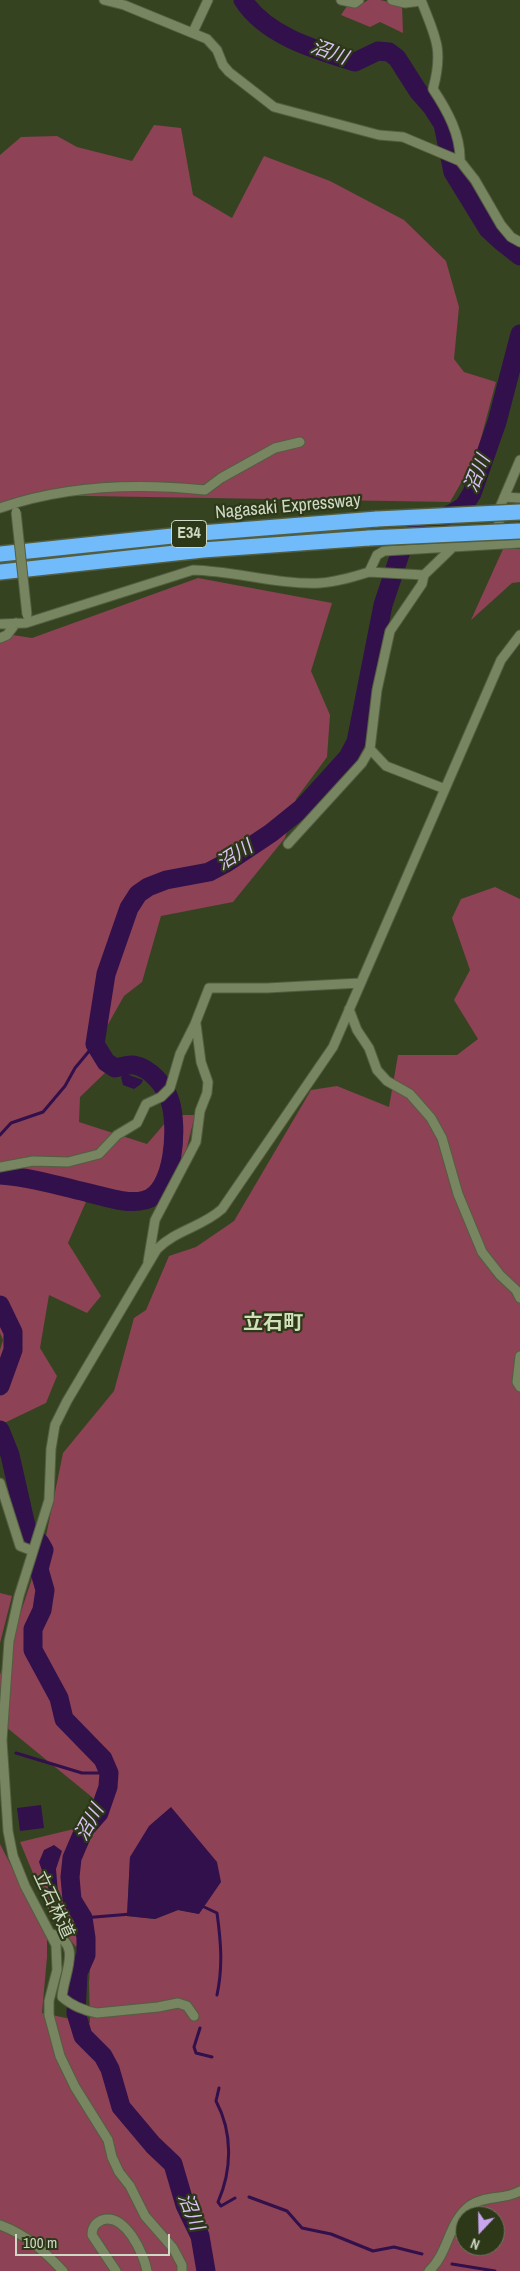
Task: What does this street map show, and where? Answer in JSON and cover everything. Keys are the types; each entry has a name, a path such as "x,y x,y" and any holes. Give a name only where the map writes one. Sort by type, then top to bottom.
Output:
{"highway":[{"name":"Nagasaki Expressway","path":"0,554 191,534 377,519 520,512"},
{"name":"Nagasaki Expressway","path":"0,572 203,550 369,538 520,530"}],"street":[{"path":"104,0 124,5 207,39 217,50 223,66 274,107 379,135 403,137 460,161 475,180 501,225 511,237 520,242"},
{"path":"192,32 208,0"},
{"path":"341,0 355,3 359,0"},
{"path":"392,0 404,3 421,0 438,46 439,64 433,89 448,111 458,143 460,161"},
{"path":"0,508 15,507 35,497 110,486 163,486 206,490 220,478 275,448 300,442"},
{"path":"498,544 500,507 520,460"},
{"path":"504,496 520,498"},
{"path":"15,507 26,619"},
{"path":"369,572 378,555 384,551 520,543"},
{"path":"288,844 362,763 370,749 376,690 390,631 422,584 424,575 453,546"},
{"path":"0,624 16,623 193,570 219,570 296,583 345,580 369,572 424,575"},
{"path":"0,638 7,635 16,623"},
{"path":"148,1262 166,1240 178,1233 211,1220 222,1209 333,1048 501,660 520,635"},
{"path":"370,749 386,766 445,788"},
{"path":"0,1167 33,1161 68,1162 99,1154 117,1135 136,1123 146,1104 161,1097 170,1088 180,1054 196,1024 209,988 268,988 360,983"},
{"path":"349,1009 357,1030 369,1048 377,1070 387,1081 410,1094 431,1118 442,1138 458,1194 482,1252 500,1275 516,1290 520,1298"},
{"path":"148,1262 155,1220 196,1142 200,1111 207,1093 208,1082 202,1062 196,1024"},
{"name":"立石林道","path":"148,1262 55,1425 51,1449 49,1500 19,1596 9,1642 2,1740 8,1831 13,1856 26,1886 52,1934 58,1958 49,2001 49,2015 60,2056 75,2087 108,2140 112,2157 119,2172 130,2186 145,2216 173,2248 182,2265 182,2271"},
{"path":"520,1356 517,1382 520,1387"},
{"path":"0,1483 20,1546 33,1551"},
{"path":"52,1934 61,1937 69,1945 70,1954 62,1997 66,2000 88,2012 142,2009 178,2002 187,2006 194,2016"},
{"path":"429,2271 439,2259 462,2212 473,2204 485,2199 520,2191"},
{"path":"116,2271 92,2235 92,2228 97,2222 106,2219 119,2222 133,2236 145,2260 148,2271"},
{"path":"0,2225 25,2236 43,2250 63,2271"}],"shaded area":[{"path":"368,0 380,0 402,5 403,33 380,22 370,27 341,15 347,6 357,7"},
{"path":"154,125 181,128 193,195 232,218 264,156 330,181 404,220 446,261 459,307 454,359 464,372 496,382 476,457 450,502 28,495 0,504 0,155 21,137 57,136 77,147 132,161"},
{"path":"503,549 520,549 520,582 512,583 471,620"},
{"path":"198,578 332,603 311,671 330,715 327,757 296,799 285,838 233,902 161,916 142,982 124,996 102,1035 108,1070 80,1097 79,1122 147,1144 172,1115 195,1115 184,1159 165,1196 92,1188 68,1243 101,1296 87,1313 49,1295 40,1348 57,1376 46,1403 0,1425 0,1350 3,1340 0,1333 0,633 32,638"},
{"path":"495,887 520,899 520,2271 0,2271 0,1844 47,1936 42,2013 90,2023 89,1983 93,1924 76,1947 50,1914 20,1842 78,1828 93,1798 0,1722 0,1675 46,1536 63,1453 114,1391 134,1318 146,1310 169,1256 196,1247 234,1221 311,1090 337,1086 389,1107 398,1055 457,1055 478,1039 454,1000 470,970 452,918 461,899","holes":["130,1857 199,1914 178,1910 155,1919 127,1916"]},
{"path":"126,1074 143,1080 141,1084 134,1089 123,1085 121,1077"},
{"path":"0,1593 12,1596 0,1643"},
{"path":"41,1805 44,1828 20,1831 17,1808"},
{"path":"171,1807 217,1862 221,1882 199,1914 178,1910 155,1919 127,1916 130,1857 149,1826"},
{"path":"54,1845 62,1851 56,1869 58,1893 50,1893 39,1862 44,1850"}],"waterway":[{"name":"沼川","path":"243,0 253,13 265,23 278,32 308,47 355,62 378,51 389,52 397,58 418,91 443,124 453,172 488,229 520,256"},
{"name":"沼川","path":"0,1175 34,1180 131,1202 145,1200 155,1194 163,1185 172,1156 174,1141 174,1125 168,1095 161,1083 146,1070 132,1065 115,1068 106,1062 95,1044 106,974 129,908 138,894 148,887 166,880 209,872 271,833 302,808 348,757 356,742 383,605 404,542 426,524 453,513 464,506 472,493 497,422 520,334"},
{"path":"0,1135 11,1123 43,1112 65,1086 75,1068 95,1044"},
{"name":"沼川","path":"0,1305 13,1332 13,1350 0,1386"},
{"name":"沼川","path":"0,1430 10,1455 27,1530 44,1550 39,1569 45,1590 42,1610 33,1629 33,1650 59,1698 64,1719 103,1759 109,1773 108,1787 99,1813 84,1830 72,1858 70,1877 72,1900 83,1918 86,1938 86,1955 78,1973 76,2013 83,2036 103,2056 110,2069 121,2107 153,2145 173,2164 185,2205 200,2236 206,2271"},
{"path":"16,1753 82,1773 109,1773"},
{"path":"202,1906 217,1913 221,1954 217,1995"},
{"path":"83,1918 131,1914"},
{"path":"200,2028 194,2047 196,2053 212,2057"},
{"path":"219,2088 216,2101 222,2113 229,2152 226,2177 218,2202 221,2206 235,2198"},
{"path":"249,2197 287,2211 302,2228 331,2234 373,2251 394,2247 422,2254"},
{"path":"452,2264 495,2271"}],"district":[{"name":"立石町","path":"273,1324"}]}
